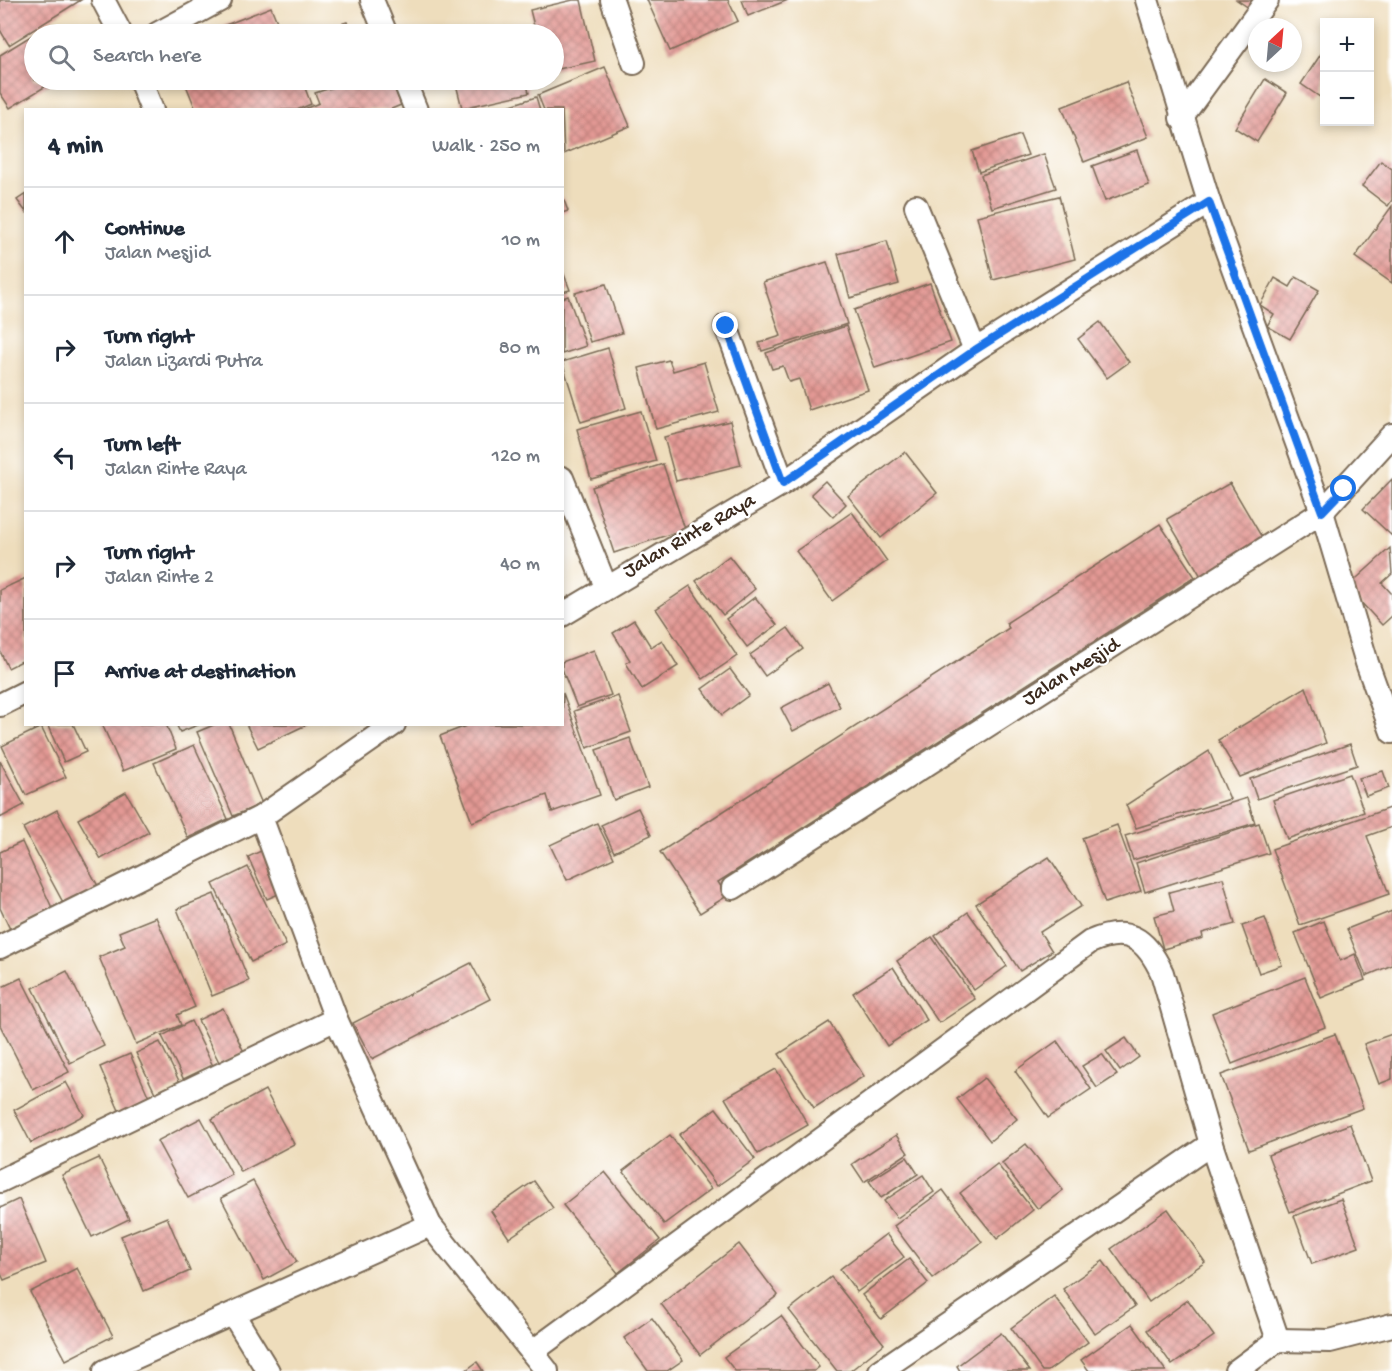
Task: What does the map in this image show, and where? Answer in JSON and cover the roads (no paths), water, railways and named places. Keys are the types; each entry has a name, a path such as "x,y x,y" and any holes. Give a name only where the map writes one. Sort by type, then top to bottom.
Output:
{"street":[{"path":"103,0 116,24"},
{"path":"176,24 220,0"},
{"path":"372,0 382,24"},
{"path":"612,0 633,63"},
{"path":"1147,0 1181,118 1209,202 1322,512 1367,663 1392,732"},
{"path":"1181,118 1267,0"},
{"path":"144,90 151,108"},
{"path":"408,90 415,108"},
{"name":"Jalan Rinte Raya","path":"564,614 783,483 975,350 1209,202"},
{"path":"916,206 975,350"},
{"path":"726,326 783,483"},
{"name":"Jalan Mesjid","path":"733,888 1322,512 1392,435"},
{"path":"564,483 606,587"},
{"path":"0,705 24,693"},
{"path":"0,947 261,817 384,727"},
{"path":"261,817 336,1019 430,1225 547,1371"},
{"path":"532,1352 1090,942 1110,933 1132,936 1152,951 1178,1023 1211,1144 1278,1340"},
{"path":"0,1181 336,1019"},
{"path":"880,1371 1211,1144"},
{"path":"105,1371 430,1225"},
{"path":"233,1314 268,1371"},
{"path":"1236,1371 1278,1340 1330,1341 1392,1325"}]}
